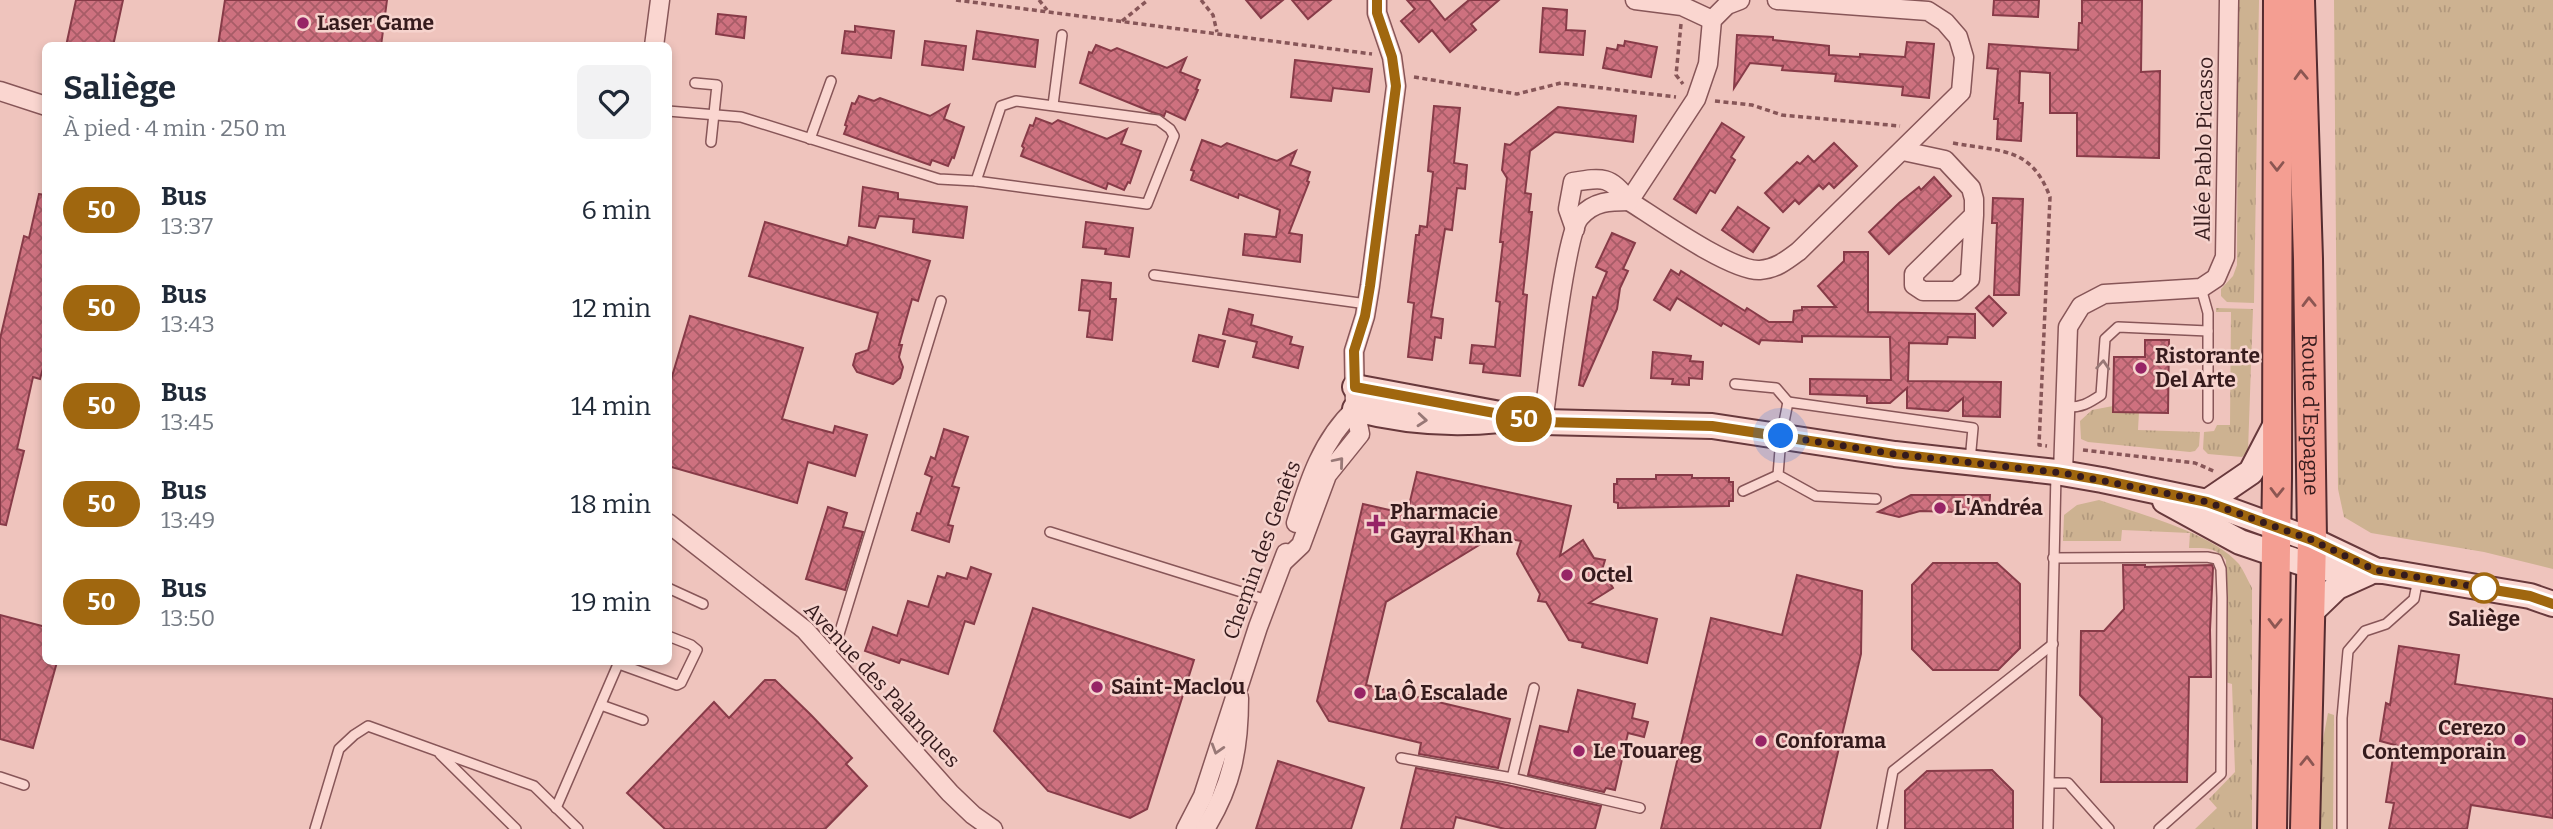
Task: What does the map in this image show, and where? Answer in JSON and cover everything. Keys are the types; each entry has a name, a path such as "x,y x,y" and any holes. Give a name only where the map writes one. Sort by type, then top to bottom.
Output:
{"main road":[{"name":"Route d'Espagne","path":"2272,829 2278,0"},
{"name":"Route d'Espagne","path":"2300,0 2312,553 2305,829"},
{"path":"1355,398 1470,407 1543,422 1712,426 1895,454 2059,473 2207,502 2276,541 2312,553 2336,570 2375,570 2530,596 2553,604"},
{"path":"2207,502 2251,472 2277,422"},
{"path":"2139,487 2240,542 2276,541"},
{"path":"2310,613 2337,587 2375,570"}],"street":[{"path":"655,42 660,0"},
{"path":"1355,398 1354,351 1367,304 1396,86 1392,57 1377,13 1377,0"},
{"path":"1634,0 1682,6 1712,20"},
{"path":"1629,201 1696,99 1709,64 1712,20 1727,5 1740,0"},
{"path":"1575,229 1568,209 1573,182 1600,178 1616,183 1629,201 1736,266 1758,270 1777,266 1800,251 1961,92 1964,57 1958,37 1945,22 1928,11 1777,0"},
{"name":"Allée Pablo Picasso","path":"2200,288 2216,278 2225,257 2229,0"},
{"path":"0,91 42,106"},
{"path":"1903,151 1945,160 1971,188 1974,199 1974,215 1970,279 1956,291 1923,291 1914,285 1914,274 1974,215"},
{"path":"1543,422 1569,248 1579,218 1602,202 1629,201"},
{"path":"2059,473 2066,407 2068,327 2081,306 2104,294 2200,288"},
{"name":"Chemin des Genêts","path":"1185,829 1203,796 1267,600 1283,562 1312,474 1355,398"},
{"name":"Avenue des Palanques","path":"672,526 806,629 950,793 973,815 993,829"},
{"path":"1205,829 1223,795 1236,754 1239,684"}],"lane":[{"path":"1053,105 1062,34"},
{"path":"810,139 831,81"},
{"path":"695,83 718,86 710,142"},
{"path":"672,111 741,117 939,179 976,181 1147,204 1174,136 1170,129 1158,120 1016,101 1001,106 976,181"},
{"path":"1154,275 1367,304"},
{"path":"2200,288 2208,313 2208,418"},
{"path":"827,654 836,644 941,301"},
{"path":"2066,407 2077,408 2089,404 2101,395 2105,339 2118,327 2208,331"},
{"path":"1735,384 1776,388 1788,402 1973,428 1970,463"},
{"path":"1778,475 1781,436 1788,402"},
{"path":"2048,829 2053,558 2059,473"},
{"path":"1743,491 1778,475"},
{"path":"1778,475 1816,496 1876,499"},
{"path":"1050,532 1267,600"},
{"path":"2053,558 2207,556 2217,559 2221,569 2221,774 2160,829"},
{"path":"2342,829 2342,718 2348,651 2365,631 2386,624 2414,599 2418,578"},
{"path":"672,590 703,604"},
{"path":"624,665 677,685 681,683 696,650 691,645 672,638"},
{"path":"1882,829 1893,771 2053,644"},
{"path":"556,808 618,665"},
{"path":"1513,778 1534,688"},
{"path":"601,705 643,720"},
{"path":"315,829 339,749 358,731 368,726 534,786 578,829"},
{"path":"437,751 516,829"},
{"path":"1401,758 1513,778 1640,808"},
{"path":"0,777 24,785"},
{"path":"2050,783 2068,783 2109,829"}],"path":[{"path":"956,0 1400,57 1403,75 1517,94 1561,83 1696,99"},
{"path":"1039,0 1048,12"},
{"path":"1122,21 1148,0"},
{"path":"1201,0 1213,15 1217,33"},
{"path":"1682,6 1676,75 1696,99"}],"green space":[{"path":"2238,0 2259,0 2254,303 2227,302 2221,296 2221,289 2233,276 2237,265"},
{"path":"2334,0 2553,0 2553,569 2484,552 2371,533 2344,517 2338,489"},
{"path":"2216,308 2253,309 2248,451 2242,457 2208,454 2203,449 2204,432 2214,431 2217,425 2230,425 2231,312 2216,312"},
{"path":"2113,406 2113,412 2139,412 2138,430 2200,432 2199,446 2190,452 2088,442 2081,439 2080,421 2092,410"},
{"path":"2099,500 2173,525 2211,542 2239,564 2252,588 2252,829 2195,829 2217,808 2209,799 2235,772 2232,684 2225,682 2226,560 2214,550 2189,548 2190,533 2122,530 2121,541 2063,541 2064,515 2077,505"},
{"path":"2328,713 2334,715 2333,829 2315,829 2321,750"}],"building":[{"path":"76,0 123,0 114,42 67,42"},
{"name":"Laser Game","path":"225,0 387,0 382,42 219,42"},
{"path":"1246,0 1283,0 1261,18"},
{"path":"1292,0 1331,0 1308,19"},
{"path":"1407,0 1429,0 1445,20 1469,0 1499,0 1471,24 1476,30 1450,52 1432,30 1419,42 1401,21 1415,9"},
{"path":"1994,0 2039,0 2038,17 1993,15"},
{"path":"2082,0 2142,0 2141,72 2160,71 2159,158 2077,156 2077,113 2050,113 2050,73 2020,71 2019,103 2023,103 2021,141 1997,139 1998,119 1994,119 1998,69 1987,68 1989,44 2078,50"},
{"path":"1543,8 1567,10 1566,30 1585,31 1583,55 1540,52"},
{"path":"718,14 746,17 744,38 716,34"},
{"path":"855,26 894,31 891,58 842,53 845,31 855,32"},
{"path":"977,31 1038,40 1035,67 973,59"},
{"path":"1737,35 1773,37 1773,40 1829,46 1829,55 1860,57 1860,54 1905,57 1907,42 1934,44 1929,98 1902,95 1903,87 1835,81 1836,74 1782,70 1783,66 1750,63 1734,88"},
{"path":"925,41 966,46 963,70 922,65"},
{"path":"1625,41 1657,47 1651,77 1603,68 1607,48 1617,50 1618,45 1624,46"},
{"path":"1096,45 1111,51 1117,48 1167,68 1186,58 1180,72 1200,80 1185,120 1166,111 1164,116 1152,112 1080,83 1089,52 1092,53"},
{"path":"1295,60 1372,69 1369,92 1333,88 1331,101 1291,97"},
{"path":"859,96 874,101 880,98 930,116 949,105 944,119 964,127 954,158 952,157 948,166 932,160 930,165 844,134 852,103 855,104"},
{"path":"1434,106 1460,108 1454,163 1467,165 1465,189 1457,188 1452,230 1445,229 1431,317 1443,319 1441,338 1435,337 1432,360 1408,357 1414,303 1408,302 1416,235 1419,235 1420,226 1427,227 1433,172 1428,171"},
{"path":"1558,107 1636,116 1633,142 1555,132 1530,151 1525,193 1531,194 1529,212 1532,212 1523,294 1527,295 1520,376 1483,372 1484,364 1470,363 1472,345 1495,347 1500,302 1496,301 1503,242 1500,242 1507,178 1502,170 1505,144 1510,145"},
{"path":"1036,118 1052,124 1058,120 1107,139 1127,129 1121,144 1141,151 1130,183 1128,182 1124,190 1108,183 1106,189 1021,156 1030,125 1033,126"},
{"path":"1722,123 1744,137 1731,157 1735,160 1715,193 1710,190 1696,213 1674,199"},
{"path":"1202,140 1221,147 1227,143 1277,161 1296,151 1290,165 1310,172 1309,182 1289,233 1302,235 1300,262 1243,255 1245,234 1276,237 1280,210 1191,180 1194,171 1191,170"},
{"path":"1834,143 1857,166 1834,188 1829,183 1823,189 1819,185 1799,204 1795,200 1783,212 1765,193 1797,162 1800,164 1808,156 1814,162"},
{"path":"1934,177 1951,196 1889,254 1869,232 1899,203 1919,187 1921,190"},
{"path":"863,187 898,193 898,199 967,207 963,238 913,232 914,219 879,216 875,228 859,226"},
{"path":"39,194 42,194 42,372 40,379 33,377 17,449 24,451 6,525 0,524 0,339 24,236 29,238"},
{"path":"1993,198 2023,199 2019,295 1994,295 1997,223 1992,223"},
{"path":"1738,207 1769,228 1753,252 1722,230"},
{"path":"765,222 847,246 849,237 930,261 918,301 912,299 899,345 902,345 899,357 903,367 900,378 893,384 857,372 853,365 856,354 868,350 878,313 749,276"},
{"path":"1086,222 1133,228 1129,257 1105,254 1106,249 1083,247"},
{"path":"1612,233 1635,243 1623,269 1628,271 1620,288 1617,309 1583,386 1579,385 1593,297 1596,298 1607,272 1596,267"},
{"path":"1844,252 1868,252 1868,312 1975,314 1975,338 1948,337 1947,344 1909,343 1908,381 2001,382 2000,417 1963,416 1963,398 1948,411 1907,408 1907,388 1890,403 1867,403 1867,396 1810,394 1810,379 1891,380 1890,337 1802,336 1802,342 1761,340 1759,344 1723,323 1721,326 1677,298 1670,310 1654,300 1671,270 1679,275 1681,271 1745,311 1747,308 1769,322 1793,322 1794,311 1802,310 1802,307 1836,307 1818,286 1844,261"},
{"path":"1082,280 1111,283 1110,299 1116,299 1112,340 1087,337 1090,311 1079,310"},
{"path":"1989,296 2006,313 1993,326 1976,308"},
{"path":"1229,309 1253,315 1251,325 1292,337 1290,344 1303,347 1298,368 1253,357 1257,342 1223,334"},
{"path":"690,316 803,348 782,419 833,433 835,426 867,435 855,476 808,462 797,503 672,467 672,377"},
{"path":"1199,335 1225,341 1218,367 1193,361"},
{"name":"Ristorante Del Arte","path":"2145,340 2169,340 2168,413 2113,412 2114,357 2145,357"},
{"path":"1653,352 1691,356 1690,361 1703,362 1702,379 1689,378 1689,385 1672,384 1673,379 1651,378"},
{"path":"944,429 968,437 952,486 959,488 948,525 953,526 949,542 912,530 932,477 925,474 931,457 935,459"},
{"path":"1417,472 1571,506 1560,556 1583,540 1594,558 1605,560 1602,570 1613,588 1589,603 1657,619 1647,663 1582,647 1583,643 1569,640 1546,602 1538,601 1540,594 1517,554 1521,541 1494,536 1386,602 1366,685 1510,719 1498,768 1419,754 1421,743 1329,721 1317,701 1363,504 1407,514"},
{"path":"1656,475 1729,478 1729,482 1733,482 1733,501 1729,501 1729,506 1618,508 1618,503 1614,502 1614,484 1617,484 1617,479 1656,479"},
{"name":"L'Andréa","path":"1911,495 1990,495 1989,513 1920,511 1899,517 1878,512"},
{"path":"828,507 847,513 843,527 863,532 845,590 806,579"},
{"path":"1933,563 1997,563 2020,584 2020,648 1998,670 1933,670 1912,649 1912,585"},
{"path":"2123,565 2212,565 2213,568 2211,677 2189,677 2187,782 2101,782 2102,718 2080,695 2081,631 2104,631 2124,609"},
{"path":"971,567 991,574 974,624 965,621 948,674 901,659 899,663 865,651 873,627 897,636 908,601 928,607 938,576 945,578 947,573 967,579"},
{"name":"Conforama","path":"1797,575 1862,591 1861,654 1820,829 1661,829 1711,618 1782,635"},
{"name":"Saint-Maclou","path":"1033,608 1194,660 1147,809 1130,818 1048,791 994,731"},
{"path":"0,615 42,626 42,665 56,665 33,748 0,739"},
{"name":"Cerezo Contemporain","path":"2399,646 2459,655 2455,684 2553,699 2553,818 2471,805 2467,829 2389,829 2394,803 2386,802 2395,745 2380,741 2386,703 2390,705"},
{"path":"765,680 775,680 811,715 852,758 846,764 867,786 825,829 665,829 627,793 714,702 729,718"},
{"name":"Le Touareg","path":"1578,690 1635,704 1632,718 1648,722 1644,737 1628,733 1615,790 1606,788 1604,792 1528,775 1540,726 1568,732"},
{"path":"1278,761 1364,788 1351,829 1256,829"},
{"path":"1416,768 1601,806 1595,829 1505,829 1456,817 1453,829 1401,829"},
{"path":"1992,770 2013,791 2013,829 1905,829 1905,791 1927,771"}],"bus line":[{"name":"50","path":"1377,0 1377,13 1392,57 1396,86 1370,286 1365,316 1354,351 1355,387 1543,422 1712,426 1895,454 2056,472 2102,480 2207,502 2312,540 2375,570 2530,596 2553,604"}],"place":[{"name":"Laser Game","path":"303,23"},
{"name":"Ristorante Del Arte","path":"2141,368"},
{"name":"L'Andréa","path":"1940,508"},
{"name":"Pharmacie Gayral Khan","path":"1376,524"},
{"name":"Octel","path":"1567,575"},
{"name":"Saliège","path":"2484,588"},
{"name":"Saint-Maclou","path":"1097,687"},
{"name":"La Ô Escalade","path":"1360,693"},
{"name":"Cerezo Contemporain","path":"2520,740"},
{"name":"Conforama","path":"1761,741"},
{"name":"Le Touareg","path":"1579,751"}],"route":[{"path":"1781,436 1895,454 2063,473 2185,497 2207,502 2312,540 2375,570 2489,589 2484,588"}]}
